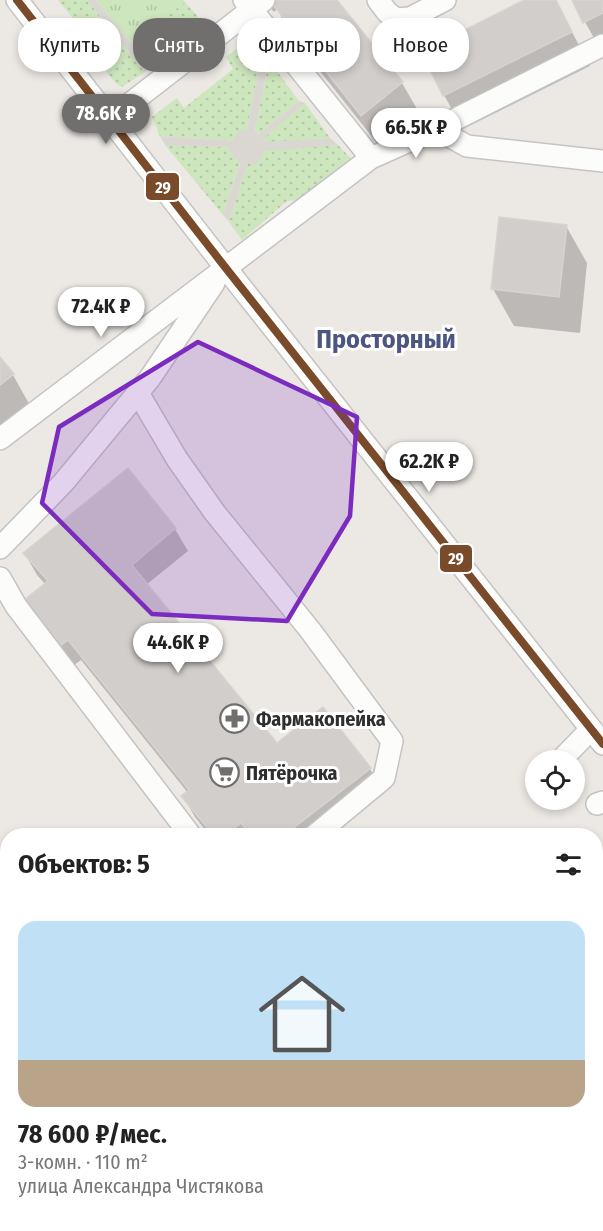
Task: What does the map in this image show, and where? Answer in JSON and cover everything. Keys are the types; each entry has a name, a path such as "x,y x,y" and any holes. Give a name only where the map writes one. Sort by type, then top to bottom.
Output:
{"street":[{"path":"17,0 225,267 597,736 576,750"},
{"path":"378,0 396,19 410,18 445,0"},
{"path":"110,119 254,3 371,158"},
{"path":"0,439 371,158 436,129 603,45"},
{"path":"436,129 467,146 603,161"},
{"path":"0,548 63,483 138,393 225,267"},
{"path":"138,393 177,459 215,513 310,630 392,741 384,778 324,828"},
{"path":"0,579 16,606 185,828"}],"highlighted area":[{"path":"198,342 357,417 350,516 287,621 152,614 42,503 59,427"}],"green space":[{"path":"58,0 87,0 102,18 73,18"},
{"path":"96,0 183,0 185,2 164,18 133,18 133,41 131,43 121,31 121,18 111,18"},
{"path":"185,2 199,18 164,18"},
{"path":"121,42 133,57 133,72 145,72 122,87 107,72 121,72"},
{"path":"237,48 237,72 258,72 247,129 232,141 160,136 152,117 177,98 184,108 233,69 226,57"},
{"path":"267,72 278,72 299,101 259,134 255,131"},
{"path":"305,103 330,138 264,143 262,139"},
{"path":"165,145 230,147 240,162 223,215"},
{"path":"338,145 357,165 302,200 287,201 242,240 229,222 247,164 264,150"}],"shaded area":[{"path":"87,0 96,0 111,18 102,18"},
{"path":"121,31 133,46 133,57 121,42"},
{"path":"258,72 267,72 255,131 259,134 299,101 305,103 263,139 264,142 330,138 338,145 264,151 256,164 247,164 229,222 223,215 240,163 232,156 230,147 165,145 160,136 232,141 237,133 247,129"}],"building":[{"path":"273,0 337,0 351,18 284,18 271,2"},
{"path":"524,0 556,0 572,32 443,96 431,72 469,72 469,28"},
{"path":"572,0 603,0 603,13 583,23"},
{"path":"360,29 372,43 372,72 395,72 403,82 361,116 326,72 360,72"},
{"path":"499,217 567,225 559,297 491,289"},
{"path":"0,357 14,374 0,385"},
{"path":"128,468 176,528 132,565 277,743 323,707 371,768 293,828 245,828 241,823 234,828 207,828 181,796 189,790 68,640 60,646 24,600 48,581 23,553"}],"transit line":[{"name":"29","path":"17,0 225,267 603,744"}],"place":[{"name":"Фармакопейка","path":"235,719"},
{"name":"Пятёрочка","path":"225,773"}],"district":[{"name":"Просторный","path":"386,339"}]}
